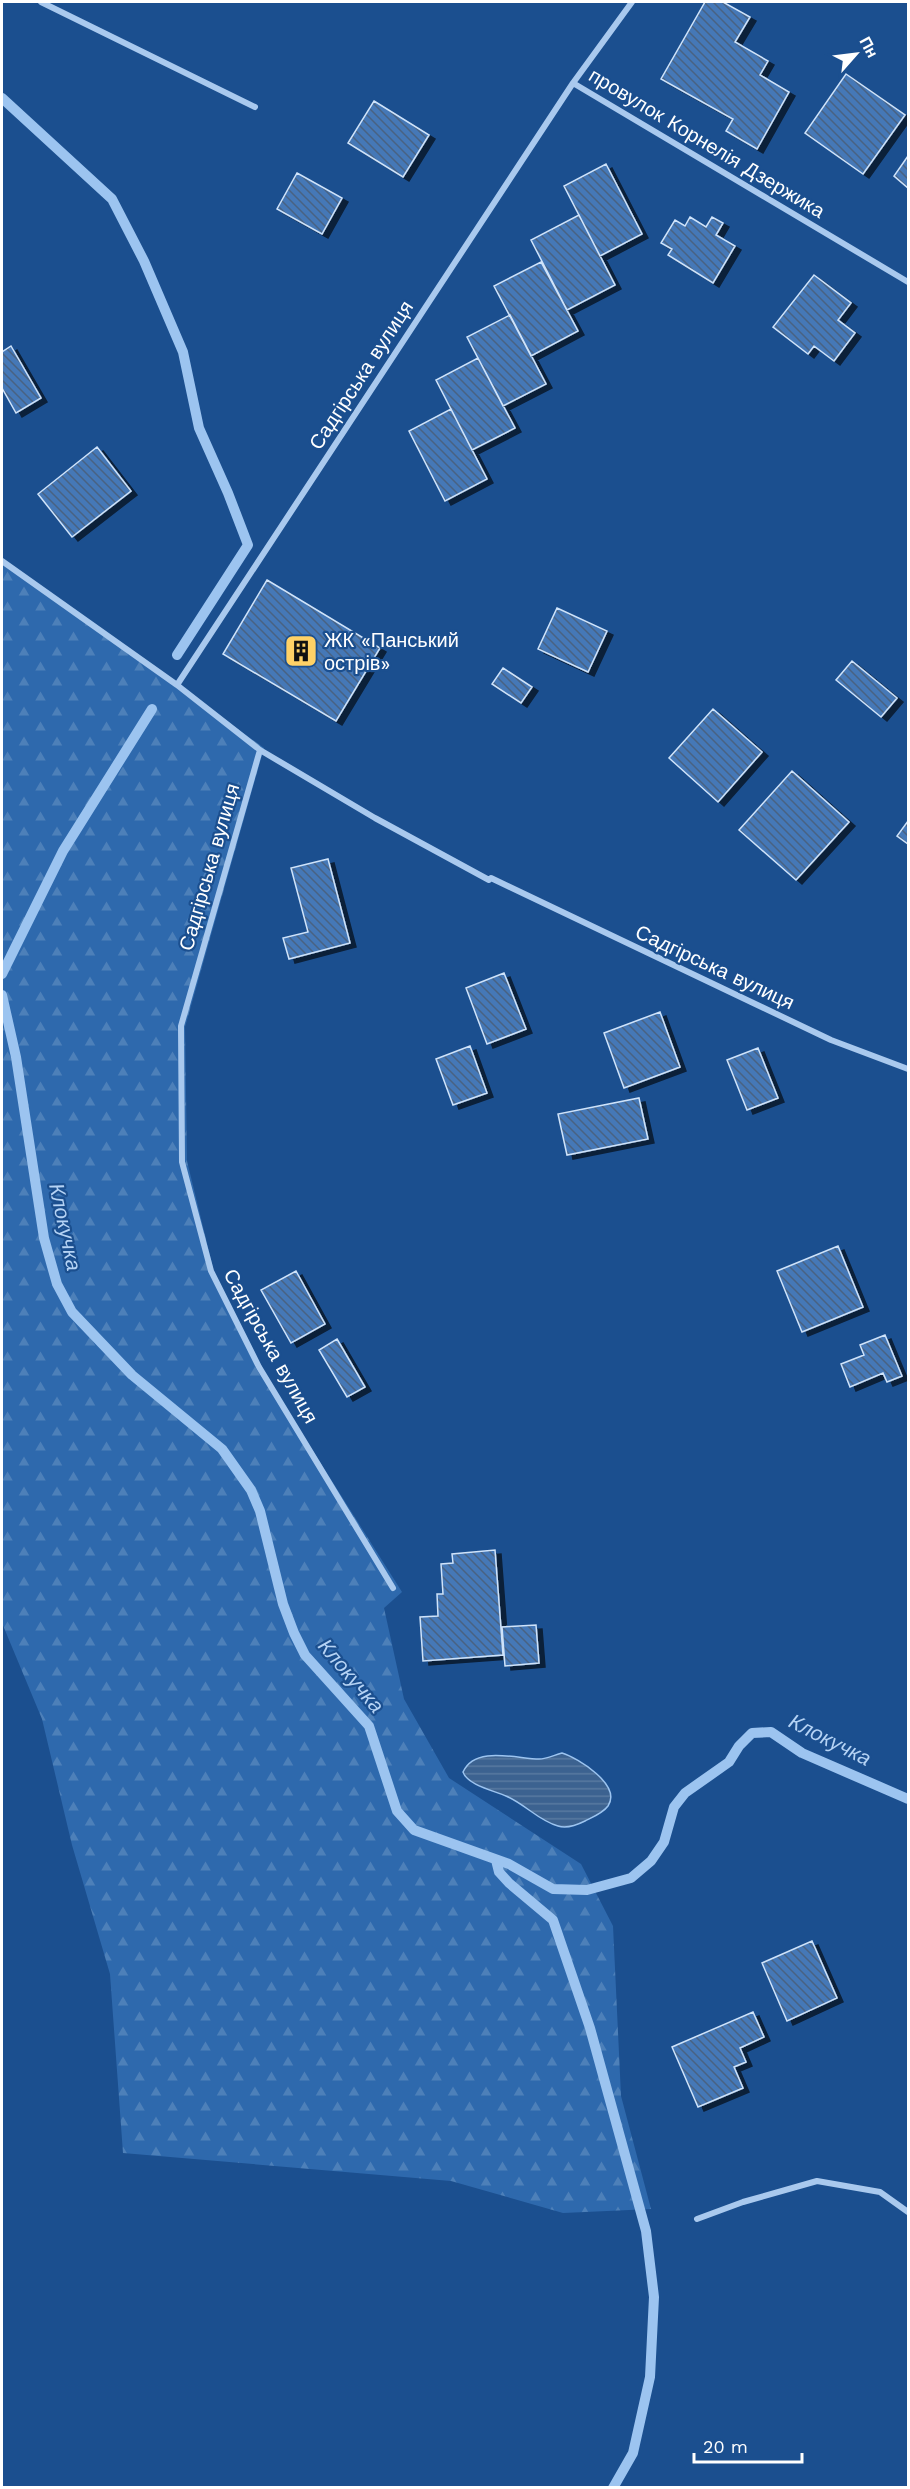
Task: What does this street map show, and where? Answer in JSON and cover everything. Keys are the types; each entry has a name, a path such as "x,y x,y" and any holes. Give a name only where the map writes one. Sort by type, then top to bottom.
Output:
{"street":[{"path":"41,2 255,107"},
{"name":"провулок Корнелія Дзержика","path":"633,2 573,83 909,282"},
{"name":"Садгірська вулиця","path":"177,685 573,83"},
{"name":"Садгірська вулиця","path":"2,561 177,685 260,750 375,818 489,880 491,878 831,1040 909,1070"},
{"name":"Садгірська вулиця","path":"260,750 181,1026 182,1162 211,1271 216,1282 259,1367 393,1588"},
{"path":"697,2219 743,2202 817,2181 880,2192 909,2212"}],"green space":[{"path":"3,560 264,748 185,1027 187,1161 214,1272 260,1367 402,1592 384,1608 404,1699 449,1778 581,1864 613,1926 621,2096 651,2209 563,2213 451,2181 123,2153 110,1974 72,1845 42,1719 2,1623"}],"shaded area":[{"path":"562,1753 587,1766 604,1781 611,1798 608,1806 601,1813 572,1826 561,1827 551,1824 513,1799 475,1784 463,1772 469,1764 487,1756 539,1759"}],"building":[{"path":"705,2 723,2 750,17 735,42 768,61 760,75 789,92 757,149 726,131 733,119 661,79"},
{"path":"846,74 905,115 863,174 805,133"},
{"path":"374,101 429,135 403,177 348,143"},
{"path":"908,156 908,188 894,176"},
{"path":"606,164 642,234 600,256 564,186"},
{"path":"297,173 342,198 322,234 277,209"},
{"path":"579,215 615,285 567,310 531,240"},
{"path":"690,217 706,227 712,217 723,223 716,235 735,246 713,283 668,255 672,249 661,243 675,220 685,226"},
{"path":"541,262 578,331 531,356 494,286"},
{"path":"814,275 851,303 838,320 855,333 834,361 814,346 808,354 773,327"},
{"path":"510,315 546,384 503,406 467,337"},
{"path":"11,346 41,398 16,413 2,388 2,352"},
{"path":"478,358 515,428 472,450 436,380"},
{"path":"451,409 487,479 445,501 409,431"},
{"path":"97,447 131,491 72,537 38,494"},
{"name":"ЖК «Панський острів»","path":"267,580 380,648 336,721 223,654"},
{"path":"557,608 607,631 588,672 538,649"},
{"path":"852,661 897,698 881,717 836,680"},
{"path":"503,668 532,687 521,703 492,684"},
{"path":"713,709 762,752 718,802 669,758"},
{"path":"792,771 849,822 796,880 739,830"},
{"path":"908,821 908,844 897,836"},
{"path":"328,859 350,943 289,959 283,938 308,932 291,868"},
{"path":"504,973 526,1029 487,1044 466,988"},
{"path":"660,1012 680,1067 624,1088 604,1033"},
{"path":"470,1046 487,1093 453,1105 436,1059"},
{"path":"758,1048 778,1098 747,1110 727,1060"},
{"path":"639,1098 648,1139 567,1155 558,1114"},
{"path":"838,1246 863,1307 802,1332 777,1271"},
{"path":"296,1271 325,1324 291,1343 261,1290"},
{"path":"885,1335 902,1376 887,1382 883,1373 850,1387 841,1364 864,1355 860,1345"},
{"path":"337,1339 365,1387 347,1397 319,1350"},
{"path":"495,1550 503,1655 423,1661 420,1617 438,1616 437,1594 443,1594 441,1564 453,1563 452,1554"},
{"path":"536,1625 539,1663 505,1666 502,1627"},
{"path":"812,1941 837,1998 787,2021 762,1963"},
{"path":"753,2012 764,2037 740,2048 746,2062 734,2067 743,2088 698,2107 672,2047"}],"waterway":[{"path":"2,98 112,199 144,261 183,352 199,428 248,545 177,655"},
{"path":"2,974 63,851 152,709"},
{"name":"Клокучка","path":"2,995 16,1057 44,1238 57,1284 72,1312 132,1375 222,1449 251,1490 260,1511 283,1604 294,1633 305,1655 369,1726 397,1811 414,1830 509,1864 553,1889 587,1890 631,1878 651,1861 664,1842 674,1807 685,1793 729,1762 739,1746 752,1733 771,1732 802,1753 908,1799"},
{"path":"496,1860 499,1872 509,1883 553,1920 590,2028 646,2231 654,2297 650,2377 633,2453 613,2488"}],"place":[{"name":"ЖК «Панський острів»","path":"301,651"}]}
